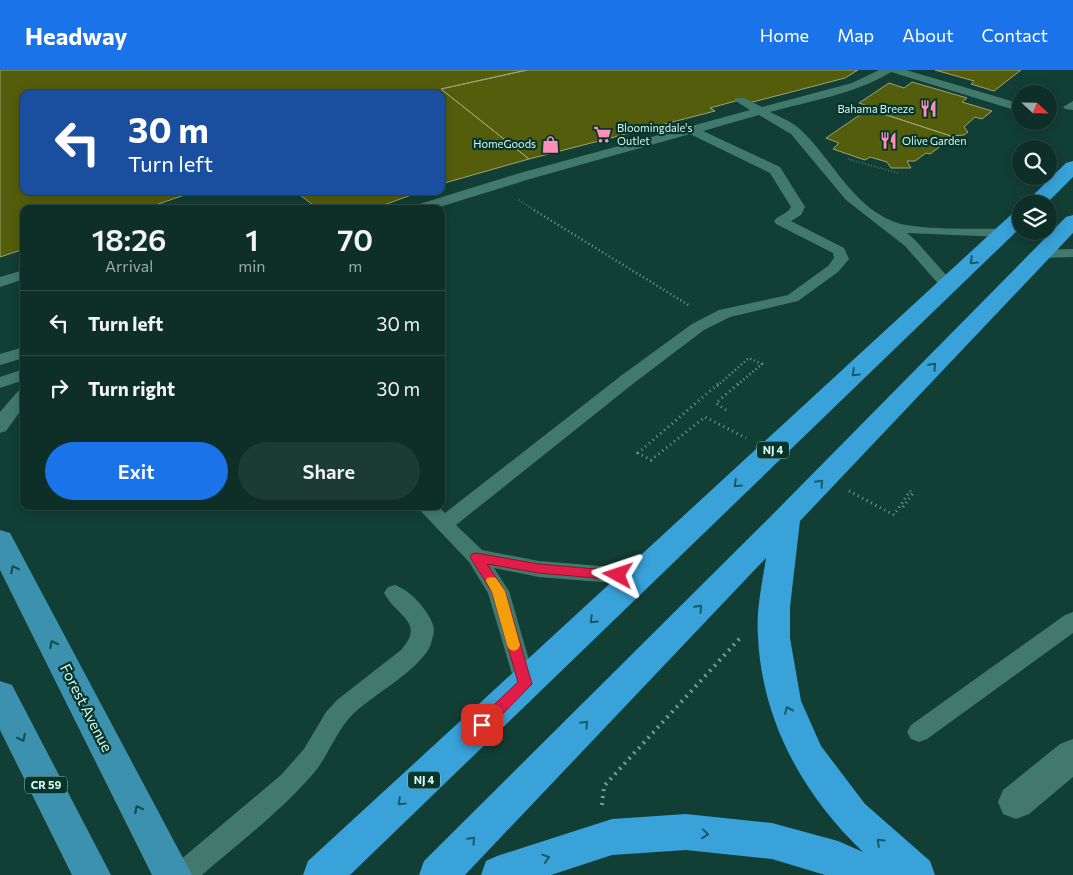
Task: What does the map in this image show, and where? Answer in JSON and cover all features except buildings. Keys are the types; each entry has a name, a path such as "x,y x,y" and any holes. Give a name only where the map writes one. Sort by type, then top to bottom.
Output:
{"highway":[{"path":"1043,195 1073,167"},
{"path":"438,875 1073,221"},
{"name":"NJ 4","path":"322,875 1012,224"},
{"path":"786,518 774,607 774,638 784,701 808,756 852,816 916,875"},
{"path":"500,875 511,869 612,837 686,832 772,841 838,860 873,875"}],"main road":[{"name":"Forest Avenue","path":"0,541 172,868"},
{"name":"CR 59","path":"0,695 92,875"}],"street":[{"path":"1016,802 1073,755"}],"lane":[{"path":"431,205 497,184 856,85 874,78 887,70"},
{"path":"894,70 1012,105"},
{"path":"740,100 796,131 851,197 910,243 948,286"},
{"path":"1004,102 1012,101"},
{"path":"444,524 628,379 698,327 724,313 793,298 833,269 842,259 839,251 781,220 796,212 798,207 775,170 691,130"},
{"path":"888,224 911,230 1012,224"},
{"path":"1041,254 1073,253"},
{"path":"0,282 20,275"},
{"path":"0,360 20,353"},
{"path":"0,383 20,376"},
{"path":"0,427 6,416 20,400"},
{"path":"430,510 476,557 498,591 525,684"},
{"path":"476,557 539,569 638,577"},
{"path":"172,868 290,783 313,757 334,719 345,707 409,657 420,644 423,630 418,617 395,593"},
{"path":"919,732 1073,621"}],"path":[{"path":"845,158 898,173"},
{"path":"497,184 505,191 698,312 718,317"},
{"path":"705,416 651,460 638,452 750,358 762,364 716,403 726,410"},
{"path":"894,515 910,491 913,493 903,507"},
{"path":"602,806 604,786 740,637 747,637"}],"slow traffic":[{"path":"492,581 498,591 514,645"}],"place":[{"name":"Bahama Breeze","path":"928,109"},
{"name":"Bloomingdale's Outlet","path":"603,134"},
{"name":"Olive Garden","path":"888,141"},
{"name":"HomeGoods","path":"550,144"}],"route":[{"path":"482,725 525,684 498,591 476,557 539,569 618,575"}]}
